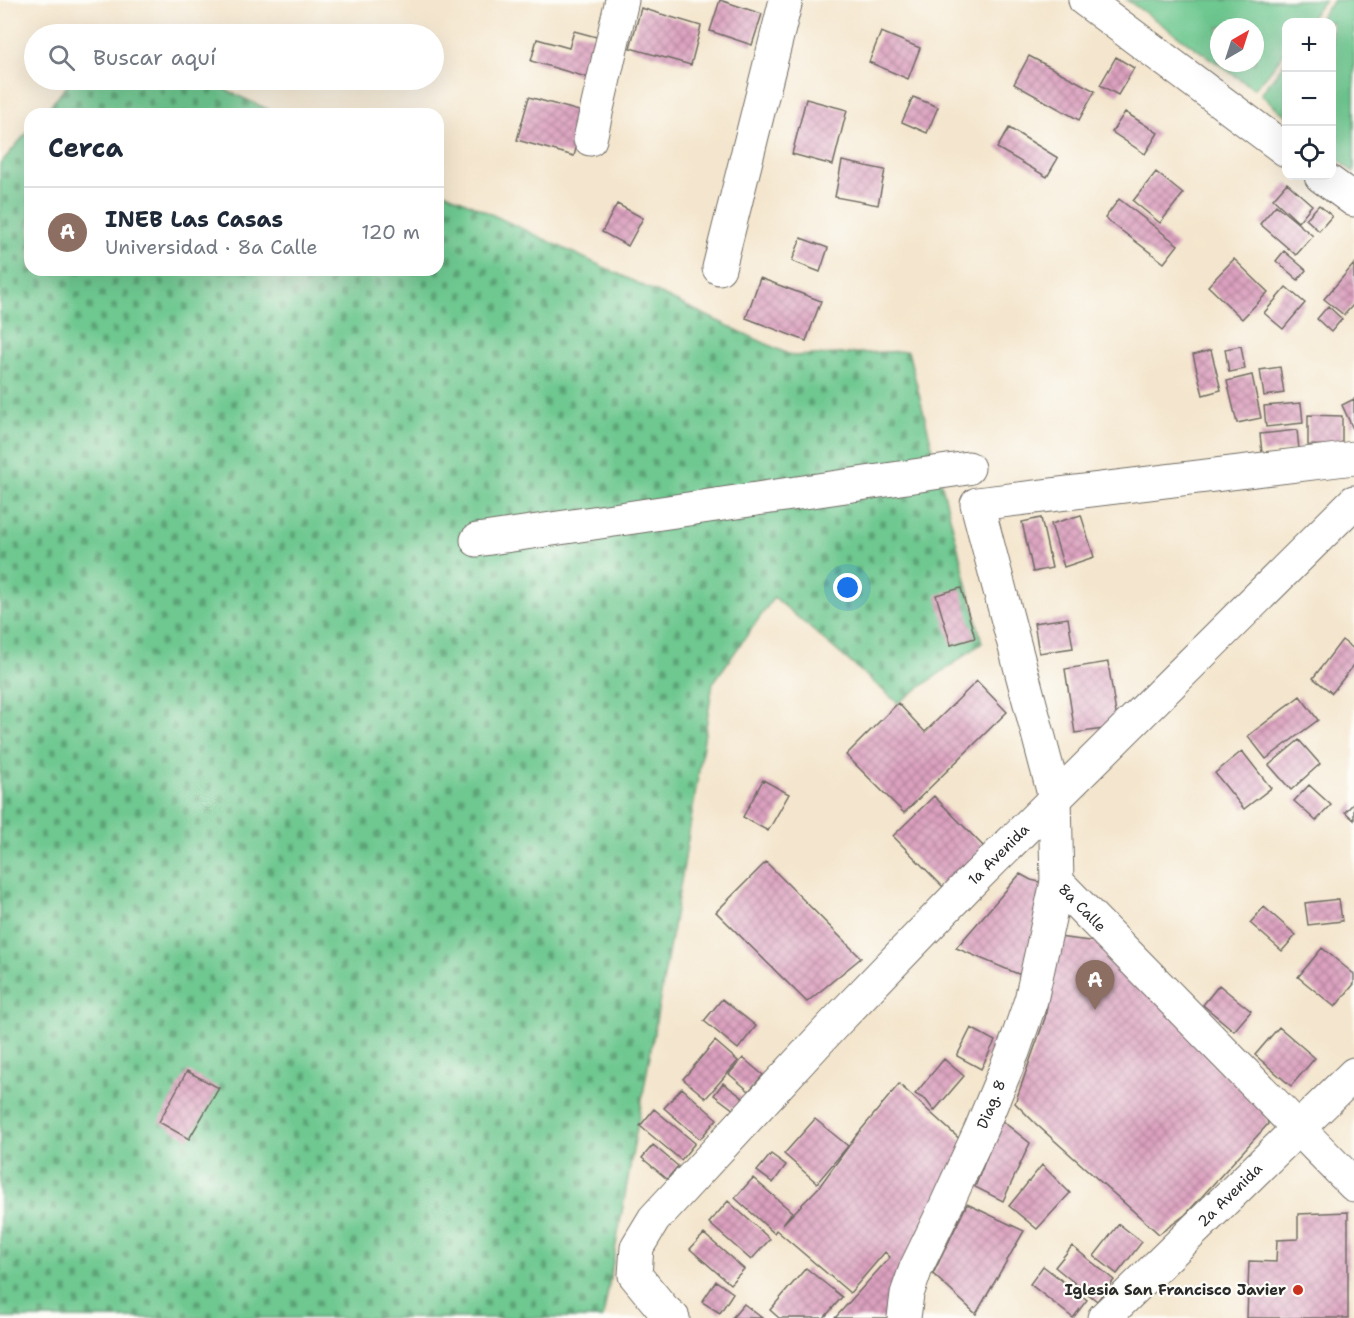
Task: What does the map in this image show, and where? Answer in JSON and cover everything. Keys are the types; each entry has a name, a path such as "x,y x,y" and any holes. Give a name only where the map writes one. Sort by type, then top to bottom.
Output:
{"street":[{"path":"590,139 622,0"},
{"path":"719,268 786,0"},
{"path":"1085,0 1282,146"},
{"path":"1326,180 1354,200"},
{"name":"8a Calle","path":"1354,458 977,504 1055,798 1057,882 1354,1185"},
{"path":"477,540 968,468"},
{"name":"1a Avenida","path":"673,1318 635,1275 637,1247 654,1219 893,962 1012,840 1354,502"},
{"name":"Diag. 8","path":"904,1318 907,1294 916,1268 981,1129 1013,1052 1031,1000 1057,882"},
{"name":"2a Avenida","path":"1104,1318 1354,1074"}],"green space":[{"path":"1127,0 1325,0 1310,18 1282,18 1282,55 1254,89 1230,72 1264,72 1264,18 1210,18 1210,58"},
{"path":"1334,0 1354,0 1354,173 1336,157 1336,18 1319,18"},
{"path":"1282,66 1282,112 1261,94"},
{"path":"63,90 226,90 265,108 48,108"},
{"path":"24,136 24,276 444,276 444,192 792,356 908,351 982,643 898,703 774,597 713,683 683,870 603,1318 0,1318 0,164"}],"building":[{"path":"720,0 762,14 752,45 710,31"},
{"path":"641,8 701,26 691,65 630,48"},
{"path":"574,31 604,39 593,79 531,61 537,39 569,48"},
{"path":"881,32 920,48 908,79 869,62"},
{"path":"1029,56 1095,91 1079,120 1014,84"},
{"path":"1116,57 1134,68 1118,95 1100,85"},
{"path":"529,97 586,113 574,156 517,140"},
{"path":"913,97 938,107 927,133 902,122"},
{"path":"806,99 847,110 833,165 792,154"},
{"path":"1125,112 1158,133 1145,154 1112,132"},
{"path":"1009,128 1058,158 1047,177 997,148"},
{"path":"842,161 885,170 878,205 835,197"},
{"path":"1156,172 1183,194 1160,223 1133,201"},
{"path":"1287,183 1312,205 1298,222 1273,199"},
{"path":"1119,199 1178,245 1164,263 1105,218"},
{"path":"617,204 643,218 628,246 602,232"},
{"path":"1276,205 1313,236 1296,255 1260,224"},
{"path":"1319,205 1332,216 1319,231 1306,219"},
{"path":"801,238 828,248 820,272 792,261"},
{"path":"1284,251 1306,270 1298,280 1276,261"},
{"path":"1234,259 1268,292 1242,319 1208,286"},
{"path":"1354,264 1354,304 1344,315 1324,299"},
{"path":"760,278 821,301 806,341 746,318"},
{"path":"1286,287 1305,303 1283,329 1264,313"},
{"path":"1328,306 1342,319 1331,332 1317,319"},
{"path":"1241,346 1245,369 1229,372 1225,349"},
{"path":"1211,350 1221,390 1203,395 1193,355"},
{"path":"1280,367 1284,393 1264,396 1260,370"},
{"path":"1252,375 1261,418 1237,423 1227,381"},
{"path":"1354,399 1354,431 1342,405"},
{"path":"1301,403 1303,423 1266,427 1264,406"},
{"path":"1308,415 1342,416 1342,446 1308,445"},
{"path":"1297,430 1299,449 1262,453 1260,434"},
{"path":"1081,515 1094,557 1064,567 1051,524"},
{"path":"1041,518 1052,568 1033,572 1022,522"},
{"path":"961,588 975,638 951,645 936,595"},
{"path":"1068,618 1073,648 1039,653 1034,623"},
{"path":"1342,640 1354,649 1354,665 1332,693 1313,678"},
{"path":"1108,662 1118,727 1075,733 1065,669"},
{"path":"977,681 1007,712 904,813 846,755 898,703 925,732"},
{"path":"1300,696 1318,720 1266,759 1248,736"},
{"path":"1299,740 1320,764 1291,790 1269,765"},
{"path":"1242,751 1271,788 1244,809 1215,773"},
{"path":"763,780 789,794 768,831 743,817"},
{"path":"1309,785 1331,805 1316,821 1294,801"},
{"path":"934,796 987,850 946,890 893,836"},
{"path":"1354,803 1354,820 1345,812"},
{"path":"766,862 861,958 807,1002 716,912"},
{"path":"1020,874 1044,883 1035,981 956,948"},
{"path":"1339,899 1342,921 1308,925 1305,903"},
{"path":"1264,907 1296,935 1282,951 1250,923"},
{"path":"1058,937 1105,943 1265,1109 1268,1124 1185,1215 1159,1234 1015,1103 1045,1018"},
{"path":"1322,948 1354,974 1354,984 1335,1007 1298,977"},
{"path":"1219,985 1251,1011 1234,1031 1203,1005"},
{"path":"722,999 756,1026 738,1049 704,1021"},
{"path":"1279,1027 1315,1058 1291,1086 1255,1055"},
{"path":"971,1028 995,1041 981,1069 957,1056"},
{"path":"715,1041 738,1061 706,1098 683,1079"},
{"path":"743,1058 763,1075 749,1091 729,1074"},
{"path":"944,1059 964,1076 934,1111 926,1100 915,1094"},
{"path":"187,1071 219,1088 189,1139 159,1122"},
{"path":"723,1083 743,1098 734,1110 714,1095"},
{"path":"899,1084 964,1143 899,1318 835,1318 890,1257 885,1252 850,1293 776,1230 774,1233 735,1198 753,1178 792,1212 782,1225 819,1187 856,1136"},
{"path":"682,1088 717,1119 700,1139 664,1108"},
{"path":"654,1109 695,1143 681,1160 640,1126"},
{"path":"815,1119 848,1146 817,1183 784,1154"},
{"path":"1001,1120 1030,1143 1003,1201 975,1187"},
{"path":"653,1145 678,1166 667,1179 642,1158"},
{"path":"771,1154 786,1165 773,1183 757,1171"},
{"path":"1042,1165 1070,1193 1037,1229 1009,1206"},
{"path":"728,1201 770,1239 751,1260 709,1223"},
{"path":"967,1204 1024,1231 976,1314 933,1274"},
{"name":"Iglesia San Francisco Javier","path":"1348,1212 1348,1318 1247,1318 1249,1261 1276,1262 1277,1240 1298,1239 1298,1214"},
{"path":"1119,1224 1142,1242 1117,1274 1094,1256"},
{"path":"704,1234 744,1269 730,1284 690,1249"},
{"path":"1072,1246 1114,1280 1097,1301 1055,1267"},
{"path":"1043,1266 1087,1300 1073,1318 1030,1284"},
{"path":"806,1268 842,1297 824,1318 779,1318 770,1310"},
{"path":"716,1281 733,1293 720,1313 702,1302"},
{"path":"744,1304 762,1318 732,1318"}],"place":[{"name":"INEB Las Casas","path":"1095,1010"},
{"name":"Iglesia San Francisco Javier","path":"1298,1290"}]}
